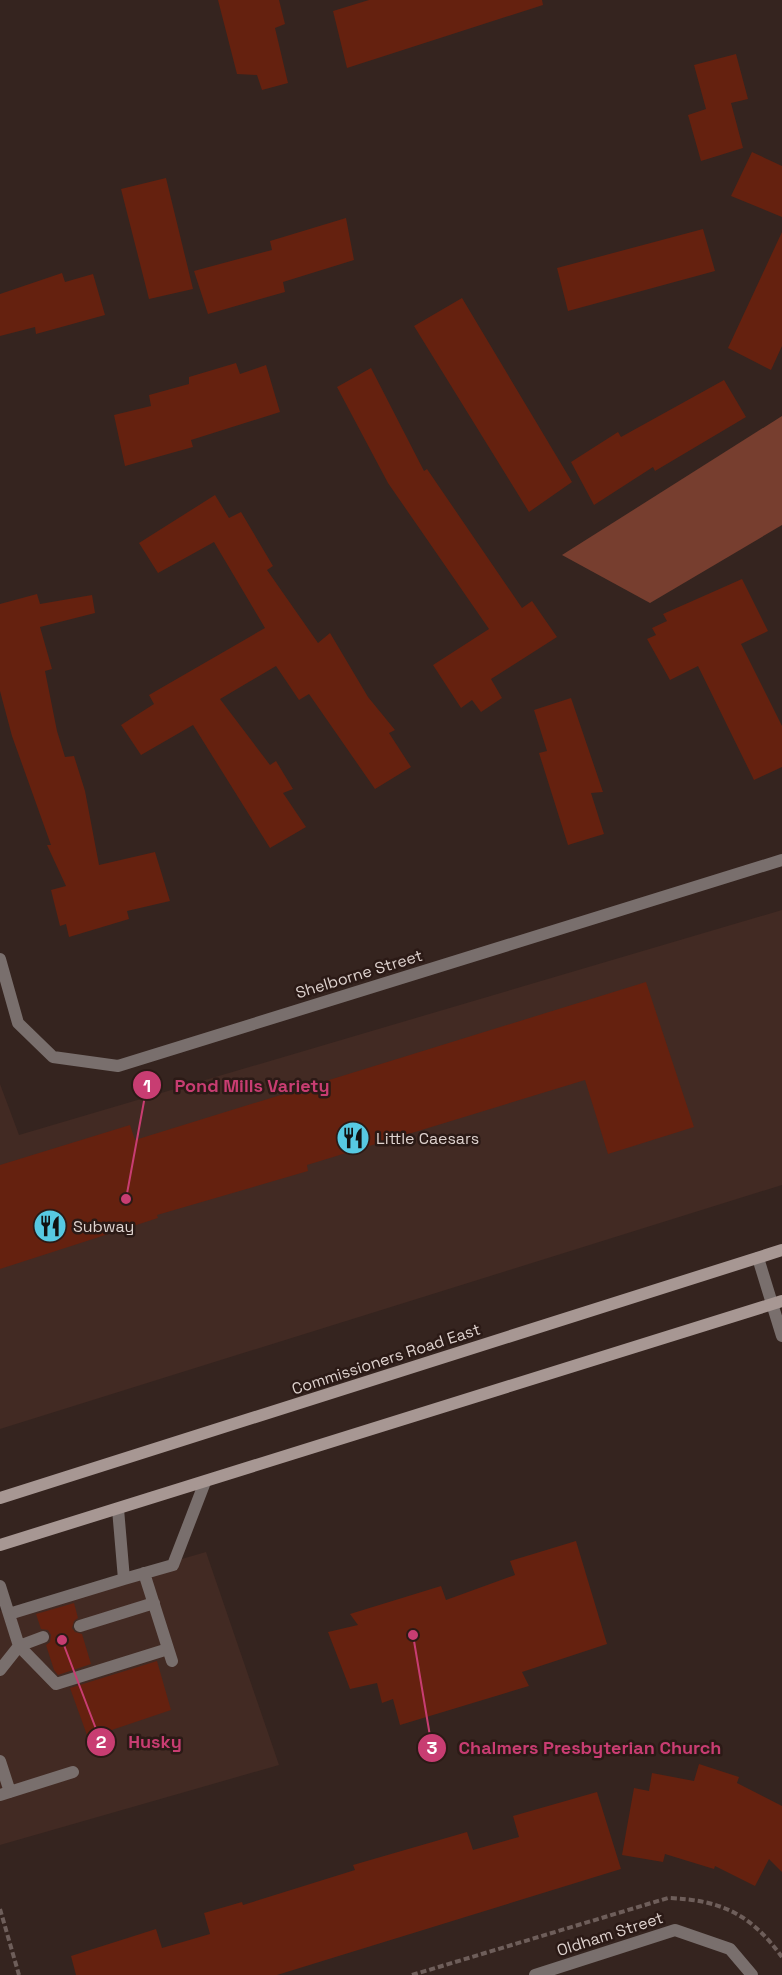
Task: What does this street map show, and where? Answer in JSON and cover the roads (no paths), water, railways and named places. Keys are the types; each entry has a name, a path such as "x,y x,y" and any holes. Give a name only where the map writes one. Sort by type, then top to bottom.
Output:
{"main road":[{"name":"Commissioners Road East","path":"0,1498 782,1250"},
{"path":"0,1545 778,1302"}],"street":[{"name":"Shelborne Street","path":"0,959 18,1023 53,1057 118,1066 782,860"},
{"path":"758,1258 778,1302 782,1336"},
{"path":"9,1614 173,1565 205,1482"},
{"path":"118,1509 124,1579"},
{"path":"0,1586 19,1646 56,1684 170,1655 144,1573"},
{"path":"80,1626 154,1603"},
{"path":"0,1670 19,1646 43,1637"},
{"path":"0,1761 5,1794 73,1772"},
{"name":"Oldham Street","path":"535,1975 675,1930 730,1950 752,1975"}],"place":[{"name":"Little Caesars","path":"353,1138"},
{"name":"Pond Mills Variety","path":"126,1199"},
{"name":"Subway","path":"50,1226"},
{"name":"Chalmers Presbyterian Church","path":"413,1635"},
{"name":"Husky","path":"62,1640"}]}
